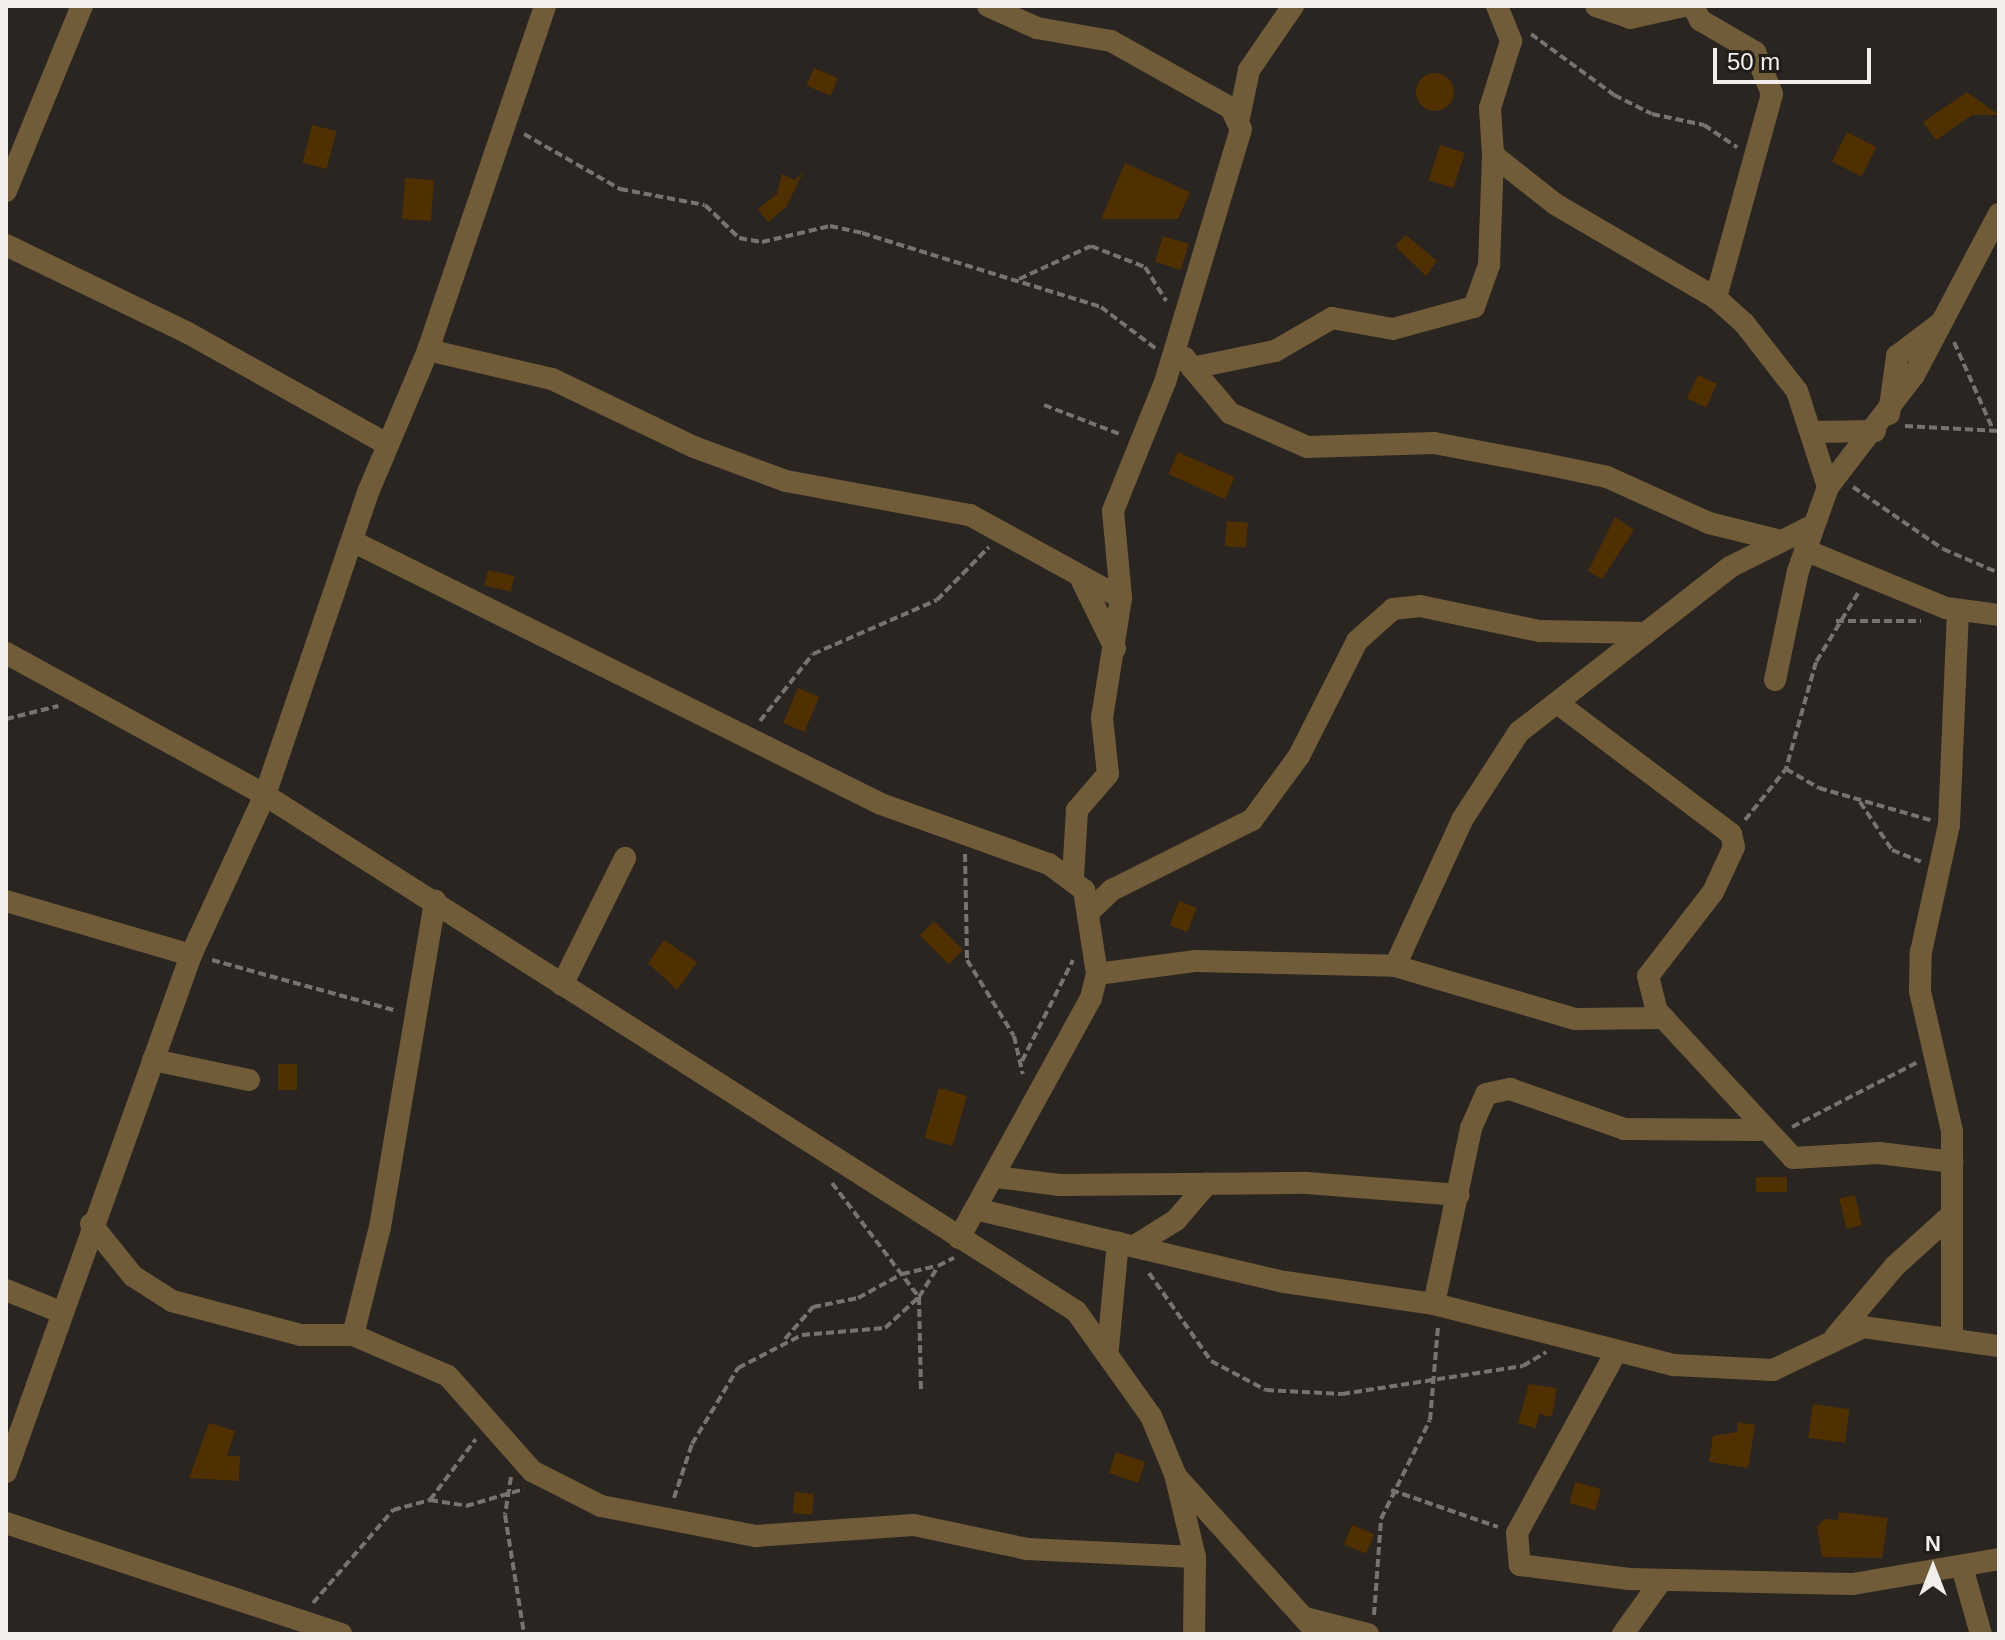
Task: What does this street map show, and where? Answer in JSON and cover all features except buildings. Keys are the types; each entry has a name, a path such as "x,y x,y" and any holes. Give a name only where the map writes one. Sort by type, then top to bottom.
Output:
{"street":[{"path":"6,191 82,6"},
{"path":"6,1472 91,1224 191,955 265,795 352,541 428,350 545,6"},
{"path":"988,6 1037,28 1096,34 1239,118"},
{"path":"968,1242 975,1209 996,1177 1024,1120 1081,1020 1097,974 1092,909 1073,878 1077,810 1108,774 1102,718 1121,598 1113,511 1179,354 1239,144 1239,118 1249,70 1293,6"},
{"path":"1596,6 1630,18 1684,6"},
{"path":"1693,6 1700,20 1755,52 1767,70 1772,94 1760,149 1716,298"},
{"path":"1179,354 1275,351 1332,318 1393,329 1474,307 1489,265 1493,155 1490,108 1511,41 1510,10"},
{"path":"1493,155 1589,226 1716,298 1773,355 1814,432 1833,482"},
{"path":"1775,680 1812,526 1833,482 1882,422 1999,214"},
{"path":"6,245 188,333 388,445"},
{"path":"428,350 552,379 786,481 851,497 938,505 1003,530 1082,581 1121,598"},
{"path":"1179,354 1242,421 1316,449 1434,443 1545,464 1607,477 1709,523 1777,540"},
{"path":"1814,432 1882,422"},
{"path":"1395,966 1505,747 1646,633 1777,540 1812,526"},
{"path":"352,541 753,736 881,804 967,834 1073,878"},
{"path":"1805,550 1870,580 1952,609 1999,615"},
{"path":"1082,581 1115,648"},
{"path":"1092,909 1112,890 1252,820 1299,756 1357,641 1393,609 1420,606 1540,631 1646,633"},
{"path":"1952,609 1949,825 1921,952 1931,1055 1947,1101 1952,1162 1949,1217 1952,1336"},
{"path":"6,653 265,795 1076,1311 1108,1348 1151,1416 1175,1474 1195,1557 1194,1634"},
{"path":"1560,705 1731,834 1734,847 1713,892 1648,976 1648,996 1765,1136 1801,1160 1879,1153 1952,1162"},
{"path":"562,985 625,858"},
{"path":"6,901 191,955"},
{"path":"353,1335 380,1227 435,901"},
{"path":"1097,974 1196,961 1395,966 1575,1019 1664,1018"},
{"path":"153,1060 249,1080"},
{"path":"1434,1304 1476,1109 1496,1089 1525,1093 1605,1126 1765,1136"},
{"path":"996,1177 1059,1185 1307,1183 1459,1195"},
{"path":"1127,1243 1176,1220 1207,1184"},
{"path":"975,1209 1285,1282 1434,1304 1553,1333 1615,1354 1674,1365 1773,1370 1835,1337 1863,1327 1952,1336 1999,1346"},
{"path":"1835,1337 1895,1266 1949,1217"},
{"path":"91,1224 133,1276 172,1301 301,1335 353,1335 448,1376 495,1425 532,1471 561,1484 587,1501 669,1521 787,1538 914,1525 1027,1549 1195,1557"},
{"path":"1108,1348 1127,1243"},
{"path":"6,1290 63,1313"},
{"path":"1615,1354 1517,1533 1520,1565 1538,1572 1661,1581 1853,1584 1999,1559"},
{"path":"1175,1474 1312,1626 1371,1626"},
{"path":"6,1523 341,1634"},
{"path":"1962,1567 1981,1634"},
{"path":"1623,1634 1661,1581"}],"path":[{"path":"1510,10 1553,57 1638,108 1760,149"},
{"path":"503,127 544,142 620,189 705,205 752,242 830,226 1019,279 1117,313 1179,354"},
{"path":"1019,279 1078,249 1109,250 1157,281 1179,354"},
{"path":"1882,422 1996,431 1943,317"},
{"path":"1044,405 1109,427 1139,450"},
{"path":"1833,482 1943,549 1999,573"},
{"path":"753,736 813,654 937,600 1003,530"},
{"path":"1731,834 1786,769 1805,692 1836,621 1870,580"},
{"path":"1836,621 1913,623 1952,609"},
{"path":"6,719 93,698"},
{"path":"1786,769 1860,802 1949,825"},
{"path":"1860,802 1892,850 1941,866"},
{"path":"967,834 967,960 1022,1061 1024,1120"},
{"path":"1022,1061 1066,968 1095,939"},
{"path":"191,955 415,1017"},
{"path":"1765,1136 1931,1055"},
{"path":"820,1150 842,1200 919,1297 921,1390"},
{"path":"784,1341 885,1328 919,1297 938,1266 968,1242"},
{"path":"1127,1243 1192,1341 1237,1378 1304,1395 1535,1363 1553,1333"},
{"path":"669,1521 692,1444 726,1383 784,1341 813,1307 858,1298 902,1274 938,1266"},
{"path":"1371,1626 1381,1519 1391,1490 1425,1435 1439,1378 1434,1304"},
{"path":"430,1500 458,1458 495,1425"},
{"path":"300,1621 376,1523 430,1500 466,1506 508,1493 561,1484"},
{"path":"1391,1490 1517,1533"},
{"path":"508,1493 505,1515 524,1634"}]}
